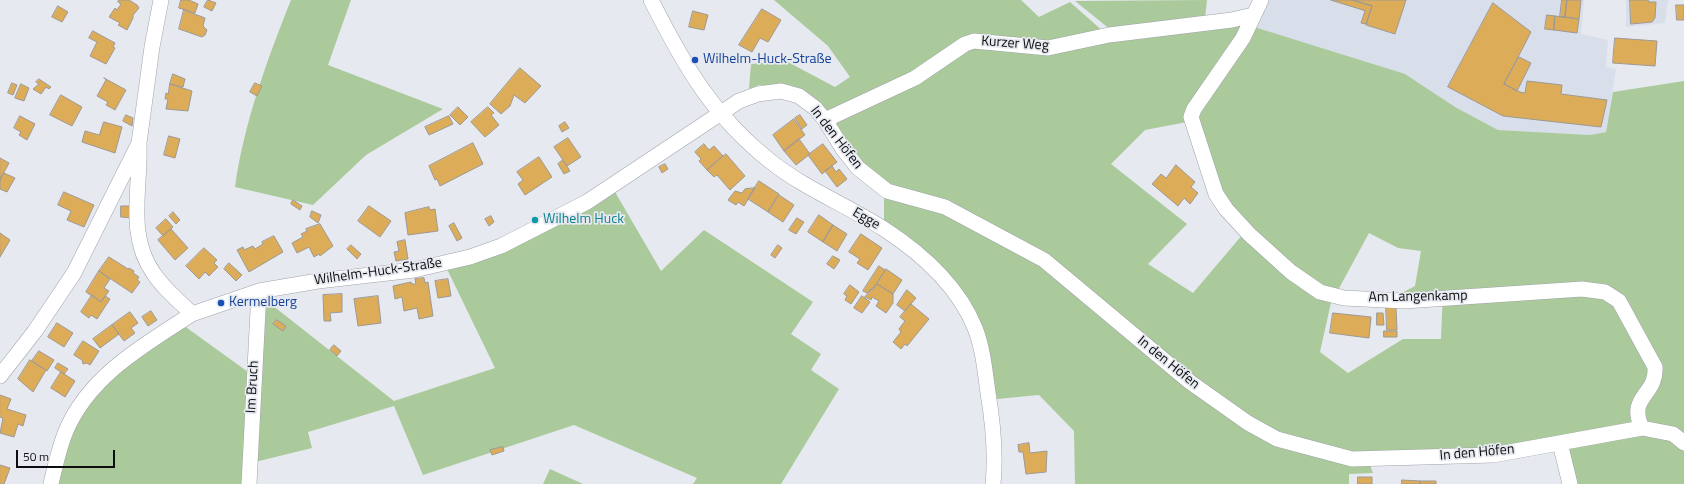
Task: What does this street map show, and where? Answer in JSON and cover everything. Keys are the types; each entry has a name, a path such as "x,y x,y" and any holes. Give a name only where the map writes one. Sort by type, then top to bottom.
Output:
{"street":[{"path":"161,0 152,47 140,143 140,168 136,213 138,236 142,250 160,283 192,314"},
{"name":"Egge","path":"651,0 685,66 702,91 747,141 778,167 812,189 872,221 903,242 929,264 955,294 975,328 983,359 993,428 993,484"},
{"path":"1253,16 1261,0"},
{"name":"Kurzer Weg","path":"825,120 915,78 966,44 974,41 1048,48 1109,35 1232,20 1253,16"},
{"name":"Am Langenkamp","path":"1253,16 1243,38 1194,109 1191,117 1216,194 1226,209 1249,234 1291,272 1320,292 1344,298 1404,301 1582,289 1605,292 1619,301 1655,367 1656,376 1649,391 1641,398 1638,407 1638,419 1642,428"},
{"name":"In den Höfen","path":"720,112 739,101 758,94 781,91 799,96 815,108 825,120 843,149 858,168 887,191 945,208 1044,260 1190,382 1248,423 1277,439 1352,459 1493,455 1642,428 1673,434 1684,443"},
{"name":"Wilhelm-Huck-Straße","path":"51,484 67,431 74,416 92,391 114,367 192,314 258,291 318,281 414,270 470,257 502,246 587,202 720,112"},
{"path":"0,376 34,331 74,273 140,143"},
{"name":"Im Bruch","path":"249,484 258,291"},
{"path":"1560,442 1570,484"}],"shaded area":[{"path":"1264,0 1584,0 1581,34 1608,40 1606,67 1616,69 1606,132 1590,135 1498,130 1455,107 1324,50 1251,26"},
{"path":"1626,0 1668,0 1665,23 1626,27"}],"green space":[{"path":"291,0 351,0 328,65 443,109 366,155 313,205 235,187 244,139 257,92"},
{"path":"774,0 1021,0 1039,17 1070,2 1104,32 1092,43 1247,22 1187,122 1145,130 1111,164 1187,224 1148,264 1193,293 1243,234 1332,298 1320,352 1348,373 1403,339 1441,339 1443,291 1394,297 1415,286 1421,251 1398,248 1369,233 1337,292 1321,289 1249,228 1219,191 1195,118 1251,26 1405,74 1455,107 1498,130 1590,135 1606,132 1613,92 1684,81 1684,484 1570,484 1549,439 1370,465 1373,473 1349,474 1349,484 1075,484 1074,431 1039,395 997,399 994,383 963,295 884,221 884,195 861,165 784,85 759,85 749,89 751,64 786,61 835,87 850,77 828,46"},
{"path":"1207,0 1205,19 1111,30 1075,1"},
{"path":"615,192 661,271 704,230 813,302 791,334 821,354 811,370 839,389 781,484 693,484 697,478 574,425 423,475 394,406 308,432 312,448 255,462 263,298 394,401 495,368 447,269"},
{"path":"183,325 248,372 245,484 54,484 63,449 94,392"},
{"path":"550,469 583,484 543,484"}],"building":[{"path":"119,0 129,0 139,8 133,15 127,30 118,25 120,23 109,17 115,8 117,10 121,4 118,2"},
{"path":"181,0 189,0 198,4 195,13 179,8"},
{"path":"208,0 216,3 212,11 204,7"},
{"path":"1331,0 1352,0 1372,6 1366,24 1361,23 1365,11"},
{"path":"1352,0 1406,0 1395,34 1366,25 1372,6"},
{"path":"1562,0 1567,0 1565,17 1560,17"},
{"path":"1567,0 1581,0 1579,19 1565,17"},
{"path":"1630,0 1648,0 1649,2 1656,2 1655,18 1652,22 1631,24"},
{"path":"1493,3 1531,32 1504,84 1525,93 1527,81 1562,85 1561,94 1607,100 1601,127 1503,116 1448,87"},
{"path":"1676,5 1684,5 1684,20 1677,20"},
{"path":"58,6 68,12 62,22 52,17"},
{"path":"762,9 781,20 768,42 760,38 752,52 739,45"},
{"path":"184,10 205,18 203,26 207,30 205,35 202,37 179,29"},
{"path":"693,11 708,15 704,30 689,27"},
{"path":"1547,15 1555,16 1554,30 1545,29"},
{"path":"1555,16 1579,19 1577,33 1554,30"},
{"path":"93,31 115,43 113,47 115,48 106,64 90,56 97,42 89,38"},
{"path":"1615,38 1657,41 1655,66 1613,63"},
{"path":"1519,57 1531,63 1517,91 1504,84"},
{"path":"520,68 541,86 525,103 514,95 510,106 501,114 490,104"},
{"path":"173,74 185,79 183,87 170,84"},
{"path":"104,78 126,90 115,110 106,105 108,102 97,96 106,80"},
{"path":"39,79 51,87 49,89 46,87 41,94 33,89 39,84 36,82"},
{"path":"12,83 17,85 13,95 8,93"},
{"path":"255,83 262,86 257,96 250,92"},
{"path":"21,84 29,88 24,101 15,98"},
{"path":"170,84 192,91 188,111 166,109 168,99 165,99 166,93 168,94"},
{"path":"61,95 82,107 72,126 50,115"},
{"path":"458,107 468,117 460,125 450,115"},
{"path":"488,107 494,113 491,115 499,125 485,137 471,122"},
{"path":"126,115 133,118 132,126 123,121"},
{"path":"800,115 807,125 802,129 795,118"},
{"path":"20,116 35,124 27,140 19,135 21,132 14,128"},
{"path":"449,116 453,124 429,135 425,127"},
{"path":"794,119 805,135 784,151 773,135"},
{"path":"104,122 122,127 115,153 82,142 85,131 99,135"},
{"path":"565,122 569,128 562,132 559,126"},
{"path":"169,136 180,139 175,158 164,155"},
{"path":"568,138 581,157 567,166 554,147"},
{"path":"799,139 810,154 796,165 784,151"},
{"path":"473,143 483,164 440,186 437,179 435,180 429,166"},
{"path":"704,144 709,150 714,146 723,156 707,170 699,161 701,159 695,152"},
{"path":"823,144 837,162 822,174 808,155"},
{"path":"726,154 745,176 730,190 717,175 714,177 707,170"},
{"path":"539,157 552,177 525,195 518,184 523,180 517,172"},
{"path":"0,158 9,163 0,180"},
{"path":"563,160 570,171 564,174 558,164"},
{"path":"665,164 668,169 662,173 659,167"},
{"path":"1176,165 1195,182 1191,187 1198,193 1190,204 1184,198 1178,206 1152,184 1161,174 1166,178"},
{"path":"832,166 836,172 839,169 847,179 837,187 825,171"},
{"path":"4,173 15,178 7,192 0,189 0,180"},
{"path":"759,181 779,194 768,212 748,199"},
{"path":"755,188 744,206 738,202 736,205 728,200 735,191 742,193 745,189"},
{"path":"64,192 94,205 84,227 67,220 71,211 58,205"},
{"path":"779,195 794,205 783,222 768,212"},
{"path":"293,200 302,206 300,210 291,204"},
{"path":"121,206 131,206 131,218 121,217"},
{"path":"369,206 391,221 380,237 358,221"},
{"path":"429,207 430,210 435,209 438,231 408,235 405,213"},
{"path":"312,211 321,215 318,223 310,217"},
{"path":"173,212 180,220 176,224 169,216"},
{"path":"819,215 833,225 823,242 808,232"},
{"path":"491,216 494,222 489,226 485,219"},
{"path":"797,218 804,222 796,234 789,230"},
{"path":"166,219 173,227 163,236 156,228"},
{"path":"454,223 462,238 457,241 449,226"},
{"path":"320,224 333,246 320,256 319,254 314,257 309,247 297,253 292,243 303,237 301,234 307,231 306,229"},
{"path":"833,225 847,234 837,251 823,242"},
{"path":"171,229 188,248 175,260 158,240"},
{"path":"0,233 10,240 0,257"},
{"path":"861,234 882,248 868,270 857,263 860,259 849,252"},
{"path":"274,236 283,252 249,272 237,250 243,247 244,250 253,246 255,249 263,244 262,242"},
{"path":"405,240 408,259 396,261 394,252 399,251 397,242"},
{"path":"351,245 361,254 357,259 347,249"},
{"path":"778,245 782,248 775,258 771,255"},
{"path":"204,248 217,260 214,263 218,267 209,276 205,272 199,279 186,266"},
{"path":"833,256 840,260 834,269 827,264"},
{"path":"109,257 134,271 133,273 139,277 137,280 140,282 132,293 99,271"},
{"path":"229,263 242,275 236,281 224,269"},
{"path":"879,266 885,270 873,290 871,289 867,293 863,291"},
{"path":"886,269 902,280 893,294 877,284"},
{"path":"99,271 110,279 104,288 109,291 101,302 86,292"},
{"path":"424,278 425,283 428,282 433,316 419,319 417,308 404,311 402,297 395,299 393,286 411,282 412,284 416,284 415,279"},
{"path":"448,279 451,296 438,298 435,281"},
{"path":"877,284 893,294 893,303 886,313 876,306 879,301 872,297 871,300 865,297"},
{"path":"850,285 859,292 851,304 845,300 847,296 844,294"},
{"path":"907,290 916,298 905,311 897,305"},
{"path":"342,294 342,312 330,313 331,321 324,321 323,295"},
{"path":"92,295 101,302 105,296 110,299 97,319 91,315 89,318 81,312"},
{"path":"378,296 381,323 358,326 354,299"},
{"path":"862,296 870,302 862,313 854,308"},
{"path":"911,304 929,319 907,346 905,344 901,349 893,342 901,332 899,329 905,321 900,317"},
{"path":"1386,307 1396,307 1397,330 1387,330"},
{"path":"151,311 157,320 148,326 142,317"},
{"path":"130,312 138,323 131,328 135,333 124,341 112,325"},
{"path":"1333,313 1371,317 1369,338 1330,333"},
{"path":"1377,313 1383,313 1384,325 1377,325"},
{"path":"277,320 286,326 283,331 273,324"},
{"path":"57,323 73,333 64,347 48,337"},
{"path":"112,325 119,334 100,348 93,339"},
{"path":"1384,331 1397,331 1397,337 1384,337"},
{"path":"83,341 99,351 90,365 87,363 83,364 82,360 74,355"},
{"path":"334,345 341,351 337,356 330,350"},
{"path":"39,351 54,360 47,371 32,361"},
{"path":"30,360 46,370 33,392 18,379"},
{"path":"58,363 68,369 64,374 55,368"},
{"path":"61,372 75,381 65,397 51,388"},
{"path":"0,395 11,399 7,409 26,415 23,426 18,424 14,437 0,433 3,418 0,417"},
{"path":"1029,443 1030,453 1047,451 1046,472 1026,474 1023,452 1019,452 1018,445"},
{"path":"503,447 504,451 492,455 490,450"},
{"path":"0,465 10,468 4,484 0,484"},
{"path":"1358,477 1372,477 1372,484 1358,484"},
{"path":"1402,480 1420,481 1420,484 1402,484"},
{"path":"1420,481 1436,481 1436,484 1420,484"}],"place":[{"name":"Wilhelm-Huck-Straße","path":"695,60"},
{"name":"Wilhelm Huck","path":"535,220"},
{"name":"Kermelberg","path":"221,303"}]}
